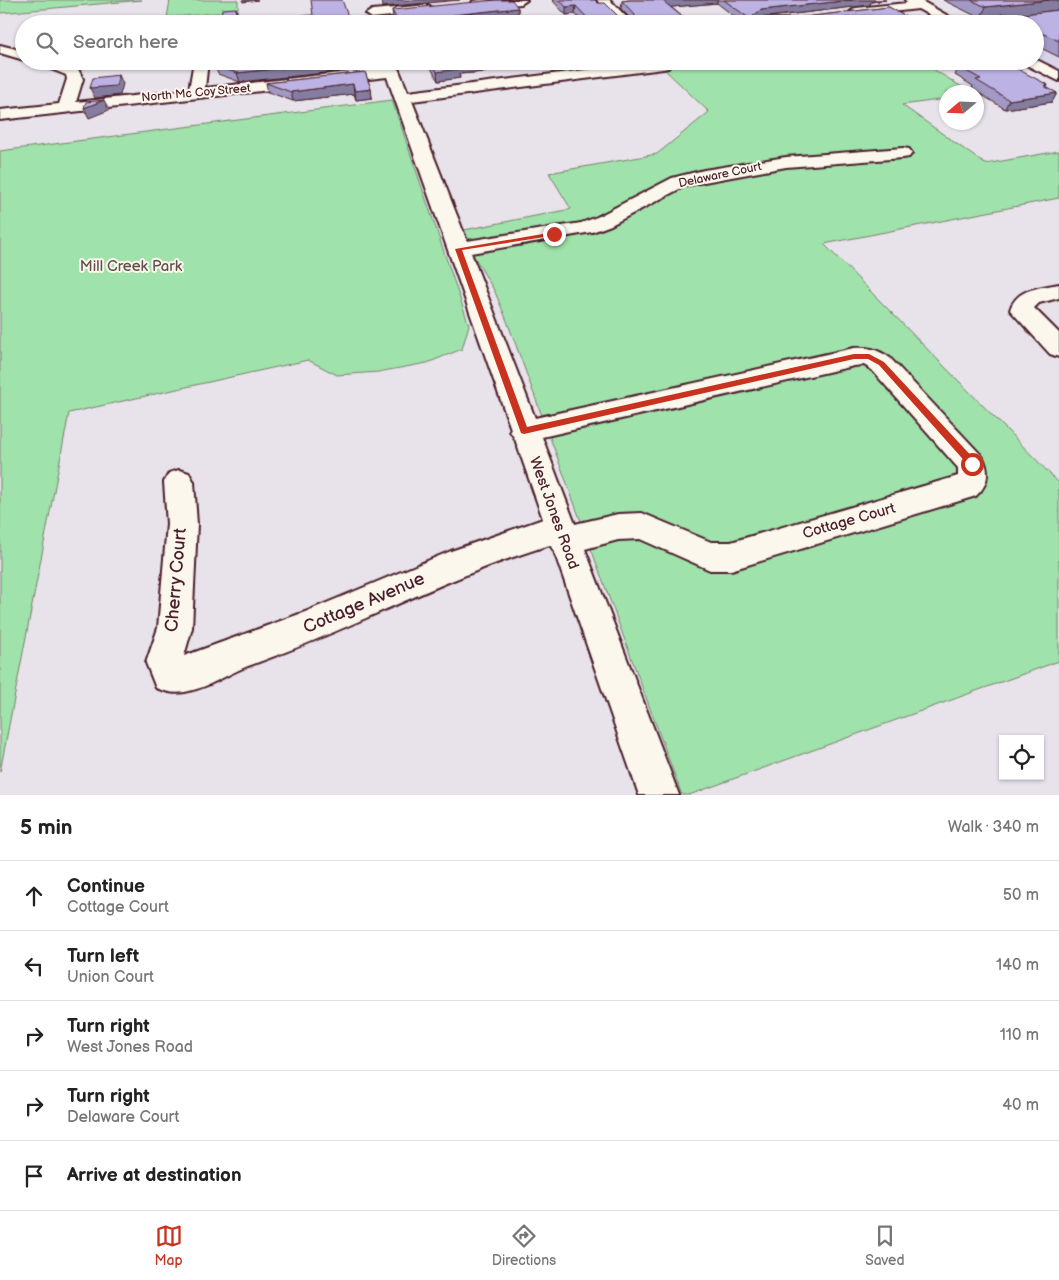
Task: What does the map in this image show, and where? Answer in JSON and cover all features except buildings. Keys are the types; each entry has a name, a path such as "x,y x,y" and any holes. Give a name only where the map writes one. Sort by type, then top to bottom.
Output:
{"street":[{"path":"366,0 372,15"},
{"path":"461,6 521,0"},
{"path":"603,0 619,15"},
{"path":"844,14 915,2 939,15"},
{"path":"398,15 441,8"},
{"path":"1044,16 1059,14"},
{"path":"0,48 15,52"},
{"path":"1044,69 1059,77"},
{"path":"66,108 75,79 73,72 68,70"},
{"path":"196,94 199,70"},
{"name":"North Mc Coy Street","path":"0,115 136,98 196,94 368,70"},
{"name":"West Jones Road","path":"391,70 459,249 524,431 659,795"},
{"path":"402,98 607,70"},
{"name":"Delaware Court","path":"459,249 585,228 604,221 679,182 704,176 786,162 903,153"},
{"path":"1059,291 1032,297 1024,302 1022,310 1059,348"},
{"name":"Cottage Court","path":"524,431 854,357 869,356 882,364 972,464 973,481 966,487 730,556 710,556 642,526 562,534"},
{"name":"Cherry Court","path":"169,675 164,663 175,628 182,524 179,482"},
{"name":"Cottage Avenue","path":"169,675 184,676 200,670 231,655 304,629 468,558 562,534"}],"shaded area":[{"path":"1059,16 1059,74 1044,66 1044,21"}],"green space":[{"path":"0,0 142,0 0,13"},
{"path":"170,0 238,0 238,11 197,15 168,15"},
{"path":"665,70 935,70 959,85 939,85 939,100 902,105 985,164 1059,151 1059,198 824,244 1059,483 1059,661 689,795 682,795 507,321 495,292 459,231 571,209 549,173 657,154 709,112"},
{"name":"Mill Creek Park","path":"392,100 469,325 462,349 427,363 378,372 337,375 308,360 69,413 0,772 0,151"}],"route":[{"path":"554,234 459,249 524,431 854,357 869,356 882,364 972,464"}]}
